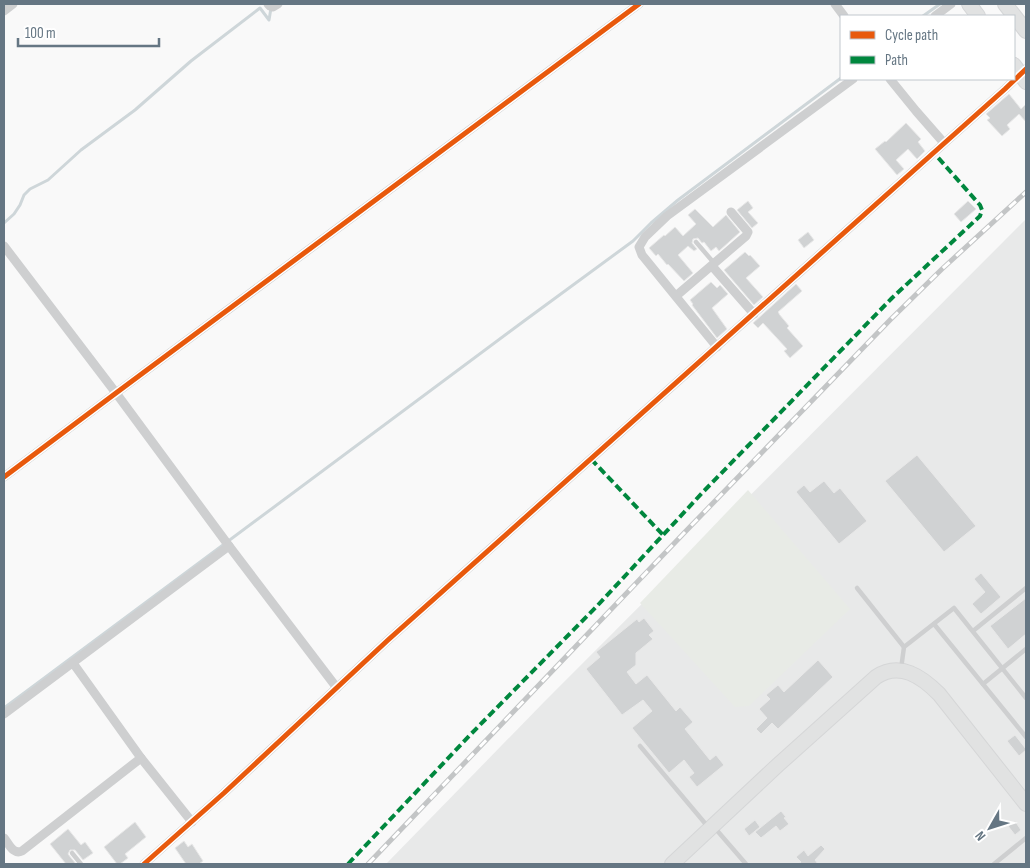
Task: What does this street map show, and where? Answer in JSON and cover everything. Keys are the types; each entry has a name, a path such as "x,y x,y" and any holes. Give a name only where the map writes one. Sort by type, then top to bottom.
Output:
{"street":[{"path":"4,11 13,4"},
{"path":"268,4 273,7 278,4"},
{"path":"4,477 639,4"},
{"path":"834,4 843,15"},
{"path":"936,15 951,4"},
{"path":"969,4 977,15"},
{"path":"1005,4 1014,15"},
{"path":"1015,16 1026,30"},
{"path":"717,347 642,255 639,247 645,238 667,216 852,80"},
{"path":"891,80 944,143"},
{"path":"144,864 192,822 388,640 1014,80"},
{"path":"676,296 746,236 748,232 731,212"},
{"path":"4,246 336,688"},
{"path":"713,264 754,314"},
{"path":"4,714 229,546"},
{"path":"72,663 192,822"},
{"path":"672,864 876,677 891,670 901,670 924,680 939,694 1026,804"},
{"path":"4,838 14,851 22,851 142,758"}],"lane":[{"path":"696,242 713,264"},
{"path":"857,588 904,648"},
{"path":"973,631 1026,588"},
{"path":"901,670 904,648 954,608 1026,698"},
{"path":"934,624 1026,737"},
{"path":"983,684 1026,649"},
{"path":"640,746 746,864"},
{"path":"994,864 1026,838"},
{"path":"72,854 81,864"}],"shaded area":[{"path":"1026,219 1026,864 386,864 544,702"},
{"path":"748,490 850,609 749,706 735,707 640,603"}],"building":[{"path":"1009,94 1021,109 1026,104 1026,122 1019,114 1007,125 1010,129 1002,136 987,120 990,118 986,114"},
{"path":"906,123 921,139 918,142 925,151 917,159 908,149 896,160 904,169 897,175 875,149 886,142"},
{"path":"748,201 753,208 748,212 758,223 752,228 737,210"},
{"path":"968,201 976,209 961,222 954,214"},
{"path":"695,209 713,227 726,215 740,232 719,251 716,247 711,251 698,238 693,239 692,243 697,249 694,251 688,246 678,255 693,273 684,281 658,254 656,256 649,248 675,227 683,236 696,224 688,215"},
{"path":"808,232 814,240 804,248 798,240"},
{"path":"745,252 760,266 746,278 763,297 754,305 724,270"},
{"path":"711,282 717,288 720,285 728,294 712,308 727,329 717,338 690,300"},
{"path":"796,284 802,291 778,312 789,326 787,328 803,346 790,358 784,351 787,349 763,323 758,328 753,323"},
{"path":"917,455 976,526 944,552 885,481"},
{"path":"824,481 834,493 840,488 867,521 839,544 796,492 804,485 810,492"},
{"path":"981,573 1001,597 981,614 972,604 985,592 974,579"},
{"path":"1026,598 1026,634 1008,649 990,626"},
{"path":"644,618 654,631 649,635 653,639 636,653 636,665 627,672 636,684 647,675 676,711 680,707 693,722 685,729 710,760 716,755 724,765 697,787 689,777 694,773 684,760 669,773 632,728 652,711 643,700 622,715 586,669 600,657 596,652 637,619 639,622"},
{"path":"818,660 833,677 778,729 772,723 761,734 756,729 767,718 759,709 770,699 766,695 778,685 784,692"},
{"path":"1015,735 1026,749 1019,756 1007,741"},
{"path":"781,811 789,824 780,831 776,826 761,838 755,832"},
{"path":"755,820 760,827 749,836 744,829"},
{"path":"1015,821 1021,830 1015,835 1008,826"},
{"path":"135,822 146,837 125,854 128,858 117,864 104,847"},
{"path":"68,829 81,845 85,842 93,853 83,860 75,850 70,850 68,854 76,864 66,864 50,844"},
{"path":"184,841 188,847 192,844 203,861 199,864 186,864 175,848"},
{"path":"821,845 825,849 815,860 818,864 798,864 801,862 796,857 804,850 808,856"}],"waterway":[{"path":"924,15 940,4"},
{"path":"4,223 14,214 24,195 30,189 48,180 81,150 135,110 191,61 260,8 269,20 271,8"},
{"path":"4,708 633,241 678,200 840,79"}],"railway":[{"path":"368,864 891,319 1026,192"}],"marked path":[{"path":"348,864 471,734 598,605 703,492 892,298 980,216 982,210 980,205 934,153"},
{"path":"591,459 663,535"}],"cycle path":[{"path":"4,477 639,4"},
{"path":"1015,79 1026,69"},
{"path":"144,864 224,793 388,640 1014,80"}]}
